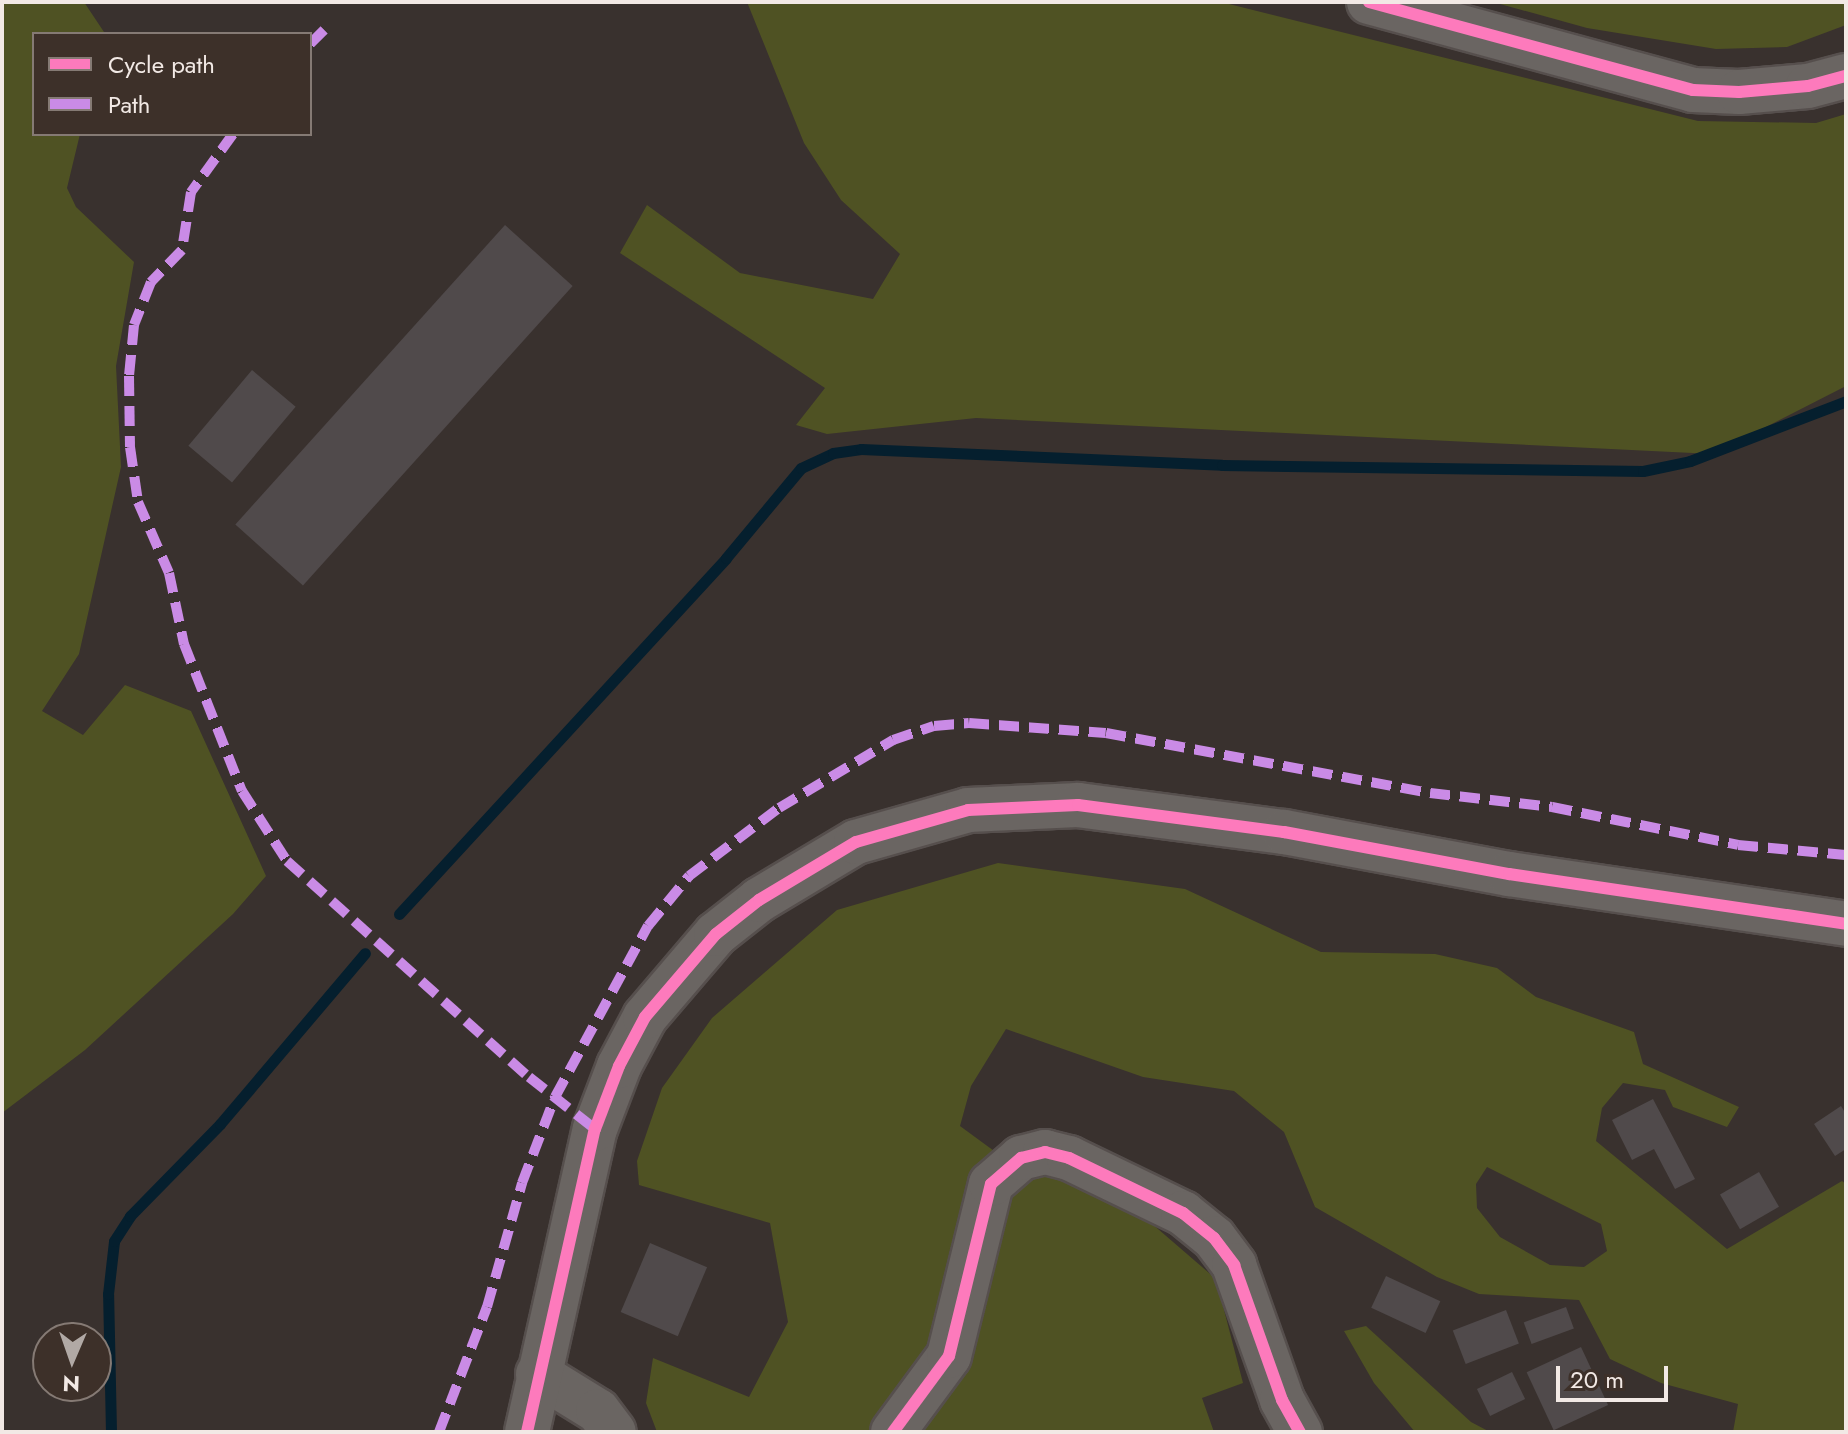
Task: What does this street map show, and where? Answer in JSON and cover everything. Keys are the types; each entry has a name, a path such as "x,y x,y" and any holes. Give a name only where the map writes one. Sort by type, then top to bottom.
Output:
{"street":[{"path":"1369,2 1693,90 1794,87 1846,76"},
{"path":"527,1432 595,1129 619,1066 645,1017 716,934 759,900 856,842 914,822 968,810 1078,805 1284,832 1509,874 1846,924"},
{"path":"893,1432 949,1356 991,1184 1021,1158 1045,1152 1069,1158 1183,1213 1214,1238 1234,1265 1282,1400 1300,1432"},
{"path":"538,1374 598,1411 614,1432"}],"green space":[{"path":"2,2 84,2 104,32 32,32 32,136 80,136 67,188 76,207 134,262 116,366 121,467 79,654 42,711 83,735 125,685 191,711 266,876 233,914 85,1050 2,1113"},
{"path":"747,2 1221,2 1698,121 1816,123 1846,114 1846,386 1713,454 976,418 827,434 796,425 825,388 620,253 647,205 740,273 873,299 900,254 841,200 804,143"},
{"path":"1493,2 1846,2 1846,25 1787,47 1716,49 1587,28"},
{"path":"998,863 1185,889 1321,952 1435,954 1497,968 1536,997 1634,1032 1643,1064 1739,1107 1727,1127 1673,1107 1665,1090 1623,1083 1602,1108 1596,1141 1727,1249 1842,1181 1846,1184 1846,1432 1733,1432 1738,1404 1661,1383 1610,1359 1579,1300 1479,1294 1437,1277 1315,1207 1284,1132 1234,1091 1143,1077 1006,1029 971,1086 960,1126 1024,1173 1057,1170 1136,1210 1216,1279 1243,1383 1202,1398 1214,1432 657,1432 646,1403 653,1358 749,1397 788,1322 770,1223 639,1185 637,1161 662,1088 712,1018 837,910","holes":["1487,1167 1601,1224 1607,1251 1584,1267 1550,1265 1500,1237 1477,1208 1476,1184"]},
{"path":"1366,1326 1471,1422 1490,1432 1415,1432 1374,1383 1344,1331"}],"building":[{"path":"505,225 573,286 303,585 235,524"},
{"path":"252,370 296,407 232,482 188,446"},
{"path":"1653,1099 1695,1179 1675,1189 1654,1149 1632,1160 1612,1120"},
{"path":"1841,1106 1846,1114 1846,1149 1835,1156 1814,1124"},
{"path":"1759,1172 1779,1207 1740,1229 1720,1194"},
{"path":"650,1243 707,1267 678,1336 621,1312"},
{"path":"1386,1276 1440,1301 1426,1333 1371,1308"},
{"path":"1566,1307 1574,1329 1532,1344 1524,1322"},
{"path":"1506,1310 1519,1344 1466,1364 1453,1330"},
{"path":"1581,1347 1608,1405 1554,1430 1527,1372"},
{"path":"1512,1372 1525,1399 1490,1416 1477,1389"}],"waterway":[{"path":"399,914 726,558 801,468 833,453 861,449 1222,465 1643,471 1690,461 1846,401"},
{"path":"111,1432 108,1294 114,1241 130,1216 220,1124 365,953"}],"marked path":[{"path":"312,42 324,30"},
{"path":"232,136 191,192 182,250 151,282 134,325 129,376 130,447 138,502 169,573 184,644 242,791 287,861 529,1077 595,1129"},
{"path":"439,1432 487,1307 522,1183 555,1097 648,926 689,876 779,808 893,740 934,726 969,723 1106,733 1430,793 1552,807 1738,845 1846,855"}],"cycle path":[{"path":"1369,2 1693,90 1739,92 1808,86 1846,76"},
{"path":"527,1432 595,1129 619,1066 645,1017 716,934 759,900 856,842 968,810 1078,805 1284,832 1509,874 1846,924"},
{"path":"893,1432 949,1356 991,1184 1021,1158 1045,1152 1069,1158 1183,1213 1214,1238 1234,1265 1282,1400 1300,1432"}]}
